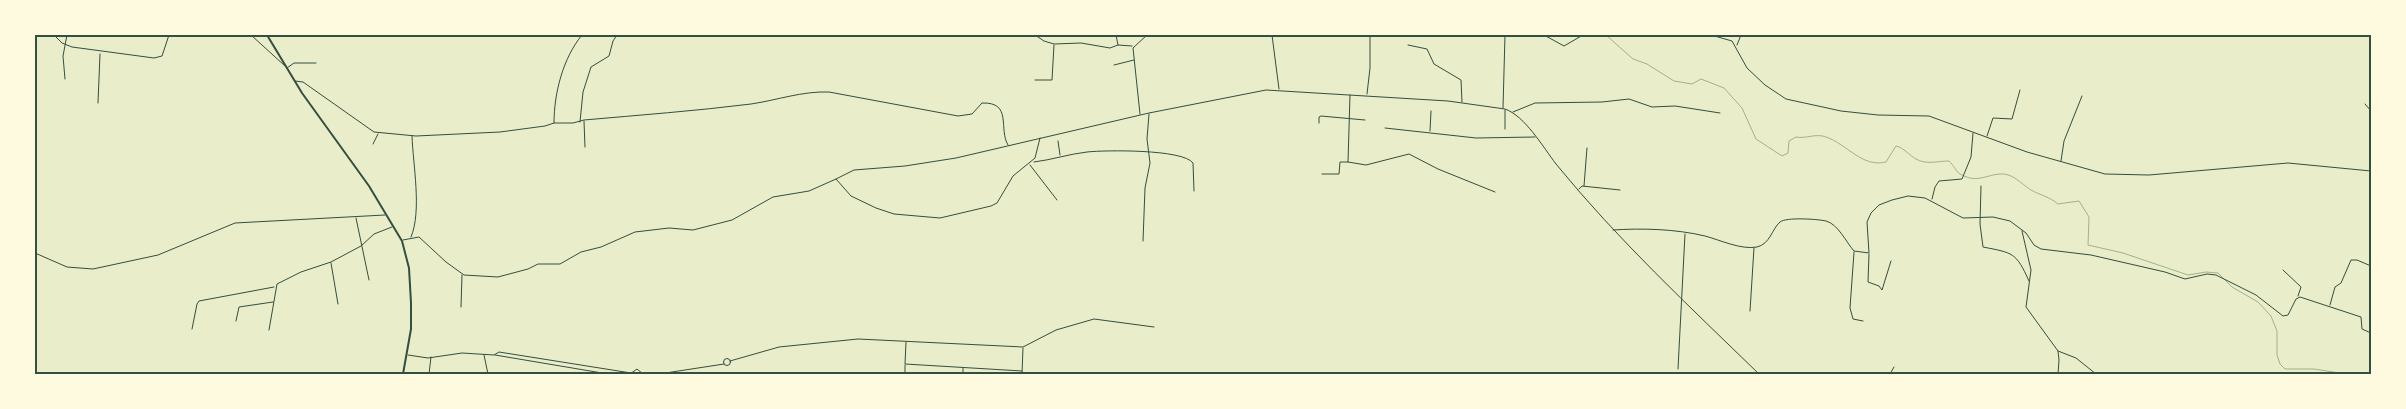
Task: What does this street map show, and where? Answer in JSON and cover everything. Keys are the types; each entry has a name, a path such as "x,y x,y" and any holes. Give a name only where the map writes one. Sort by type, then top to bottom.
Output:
{"street":[{"path":"54,35 66,45 100,53 159,57 164,52 169,35"},
{"path":"65,79 62,63 67,35"},
{"path":"251,35 286,67"},
{"path":"267,35 295,81 368,186 402,241 410,284 411,329 408,355 403,374"},
{"path":"554,123 555,98 573,46 582,35"},
{"path":"1014,36 1035,35 1044,41 1054,44 1081,43 1108,48 1118,45 1133,46 1147,35"},
{"path":"1116,35 1118,45"},
{"path":"1272,35 1279,90"},
{"path":"1367,95 1370,68 1370,35"},
{"path":"1505,35 1505,129"},
{"path":"1544,35 1564,46 1583,35"},
{"path":"1711,35 1728,39 1736,46 1747,68 1765,85 1786,99 1841,111 1878,115 1919,114 2061,162 2112,175 2172,174 2285,163 2371,171"},
{"path":"1736,46 1741,35"},
{"path":"580,122 583,92 591,67 610,56 616,36"},
{"path":"1035,80 1052,80 1054,44"},
{"path":"1408,45 1427,49 1434,64 1461,80 1462,103"},
{"path":"1133,46 1140,115"},
{"path":"98,103 100,53"},
{"path":"1114,64 1135,60"},
{"path":"286,67 294,64 316,63"},
{"path":"295,81 303,82 378,134 412,136 500,132 554,123 676,113 753,103 810,91 829,92 958,116 972,114 983,102 992,104 1004,116 1004,132 1009,145"},
{"path":"402,241 419,237 462,274 478,276 508,275 538,264 560,264 580,252 601,247 636,232 669,228 698,229 732,220 773,197 809,191 854,170 942,160 1149,113 1264,90 1367,95 1462,103 1504,109 1512,112 1536,137 1612,230 1759,374"},
{"path":"1987,137 1993,118 2012,118 2020,90"},
{"path":"1348,162 1350,94"},
{"path":"2061,162 2064,141 2082,96"},
{"path":"1512,112 1535,103 1602,102 1629,99 1652,107 1675,106 1720,113"},
{"path":"2365,104 2371,111"},
{"path":"1430,132 1431,111"},
{"path":"1143,241 1145,188 1150,163 1148,152 1149,113"},
{"path":"1319,123 1321,116 1366,120"},
{"path":"584,120 585,147"},
{"path":"1386,128 1476,138 1536,137"},
{"path":"1932,201 1935,187 1939,182 1962,179 1971,157 1973,132"},
{"path":"373,144 378,134"},
{"path":"411,238 414,228 415,204 412,136"},
{"path":"1033,162 1037,155 1040,138"},
{"path":"1058,141 1060,156"},
{"path":"1584,187 1587,148"},
{"path":"836,179 852,196 876,208 894,214 940,218 994,205 1013,176 1033,162 1060,156 1116,150 1148,152 1191,160 1194,171 1194,191"},
{"path":"1322,174 1339,174 1340,162 1366,165 1409,154 1438,169 1495,192"},
{"path":"1030,164 1057,200"},
{"path":"1981,186 1983,247 1998,249 2017,258 2030,283"},
{"path":"1579,190 1584,187 1620,190"},
{"path":"1891,262 1882,290 1879,286 1868,284 1867,222 1871,213 1880,205 1908,196 1932,201 1963,218 2007,219 2022,230 2034,245 2041,249 2091,255 2165,272 2185,279 2207,274 2216,275 2256,295 2283,316 2288,315 2301,287 2284,270"},
{"path":"35,253 67,266 94,269 158,255 235,223 386,215"},
{"path":"356,217 369,280"},
{"path":"1612,230 1685,233 1754,247 1764,243 1782,221 1794,219 1828,222 1835,226 1854,251 1850,308 1854,319 1863,321"},
{"path":"192,329 198,302 275,287 301,272 331,262 363,244 374,234 393,227"},
{"path":"2022,230 2031,261 2026,307 2058,351 2058,374"},
{"path":"1678,369 1685,233"},
{"path":"1750,311 1754,247"},
{"path":"1854,251 1869,253"},
{"path":"2330,305 2335,287 2341,284 2351,260 2358,260 2371,266"},
{"path":"331,262 338,304"},
{"path":"461,307 462,274"},
{"path":"269,330 275,287"},
{"path":"2298,297 2330,305 2362,317 2362,329 2371,333"},
{"path":"236,321 239,307 273,302"},
{"path":"724,364 725,359 730,361 773,348 858,339 1023,347 1049,333 1085,320 1117,321 1154,327"},
{"path":"905,374 906,342"},
{"path":"1022,374 1023,347"},
{"path":"2058,351 2076,358 2096,374"},
{"path":"408,355 431,357 462,353 494,354 499,352 631,373 637,369 643,374"},
{"path":"484,354 488,374"},
{"path":"494,354 498,357 608,374"},
{"path":"429,374 431,357"},
{"path":"659,374 724,364 728,366 730,361"},
{"path":"905,364 1022,371"},
{"path":"593,372 594,367"},
{"path":"1890,374 1894,367"},
{"path":"963,368 963,374"}],"waterway":[{"path":"1606,35 1633,59 1647,64 1674,81 1692,84 1701,79 1724,88 1742,108 1756,139 1782,156 1788,153 1789,141 1796,137 1826,137 1834,140 1862,159 1877,163 1886,162 1896,146 1920,161 1949,161 1958,173 1967,177 1977,178 2005,174 2058,204 2079,201 2089,217 2088,245 2123,253 2188,275 2206,272 2218,273 2232,287 2258,302 2271,316 2277,331 2277,355 2280,364 2285,369 2314,369 2346,374"}]}
